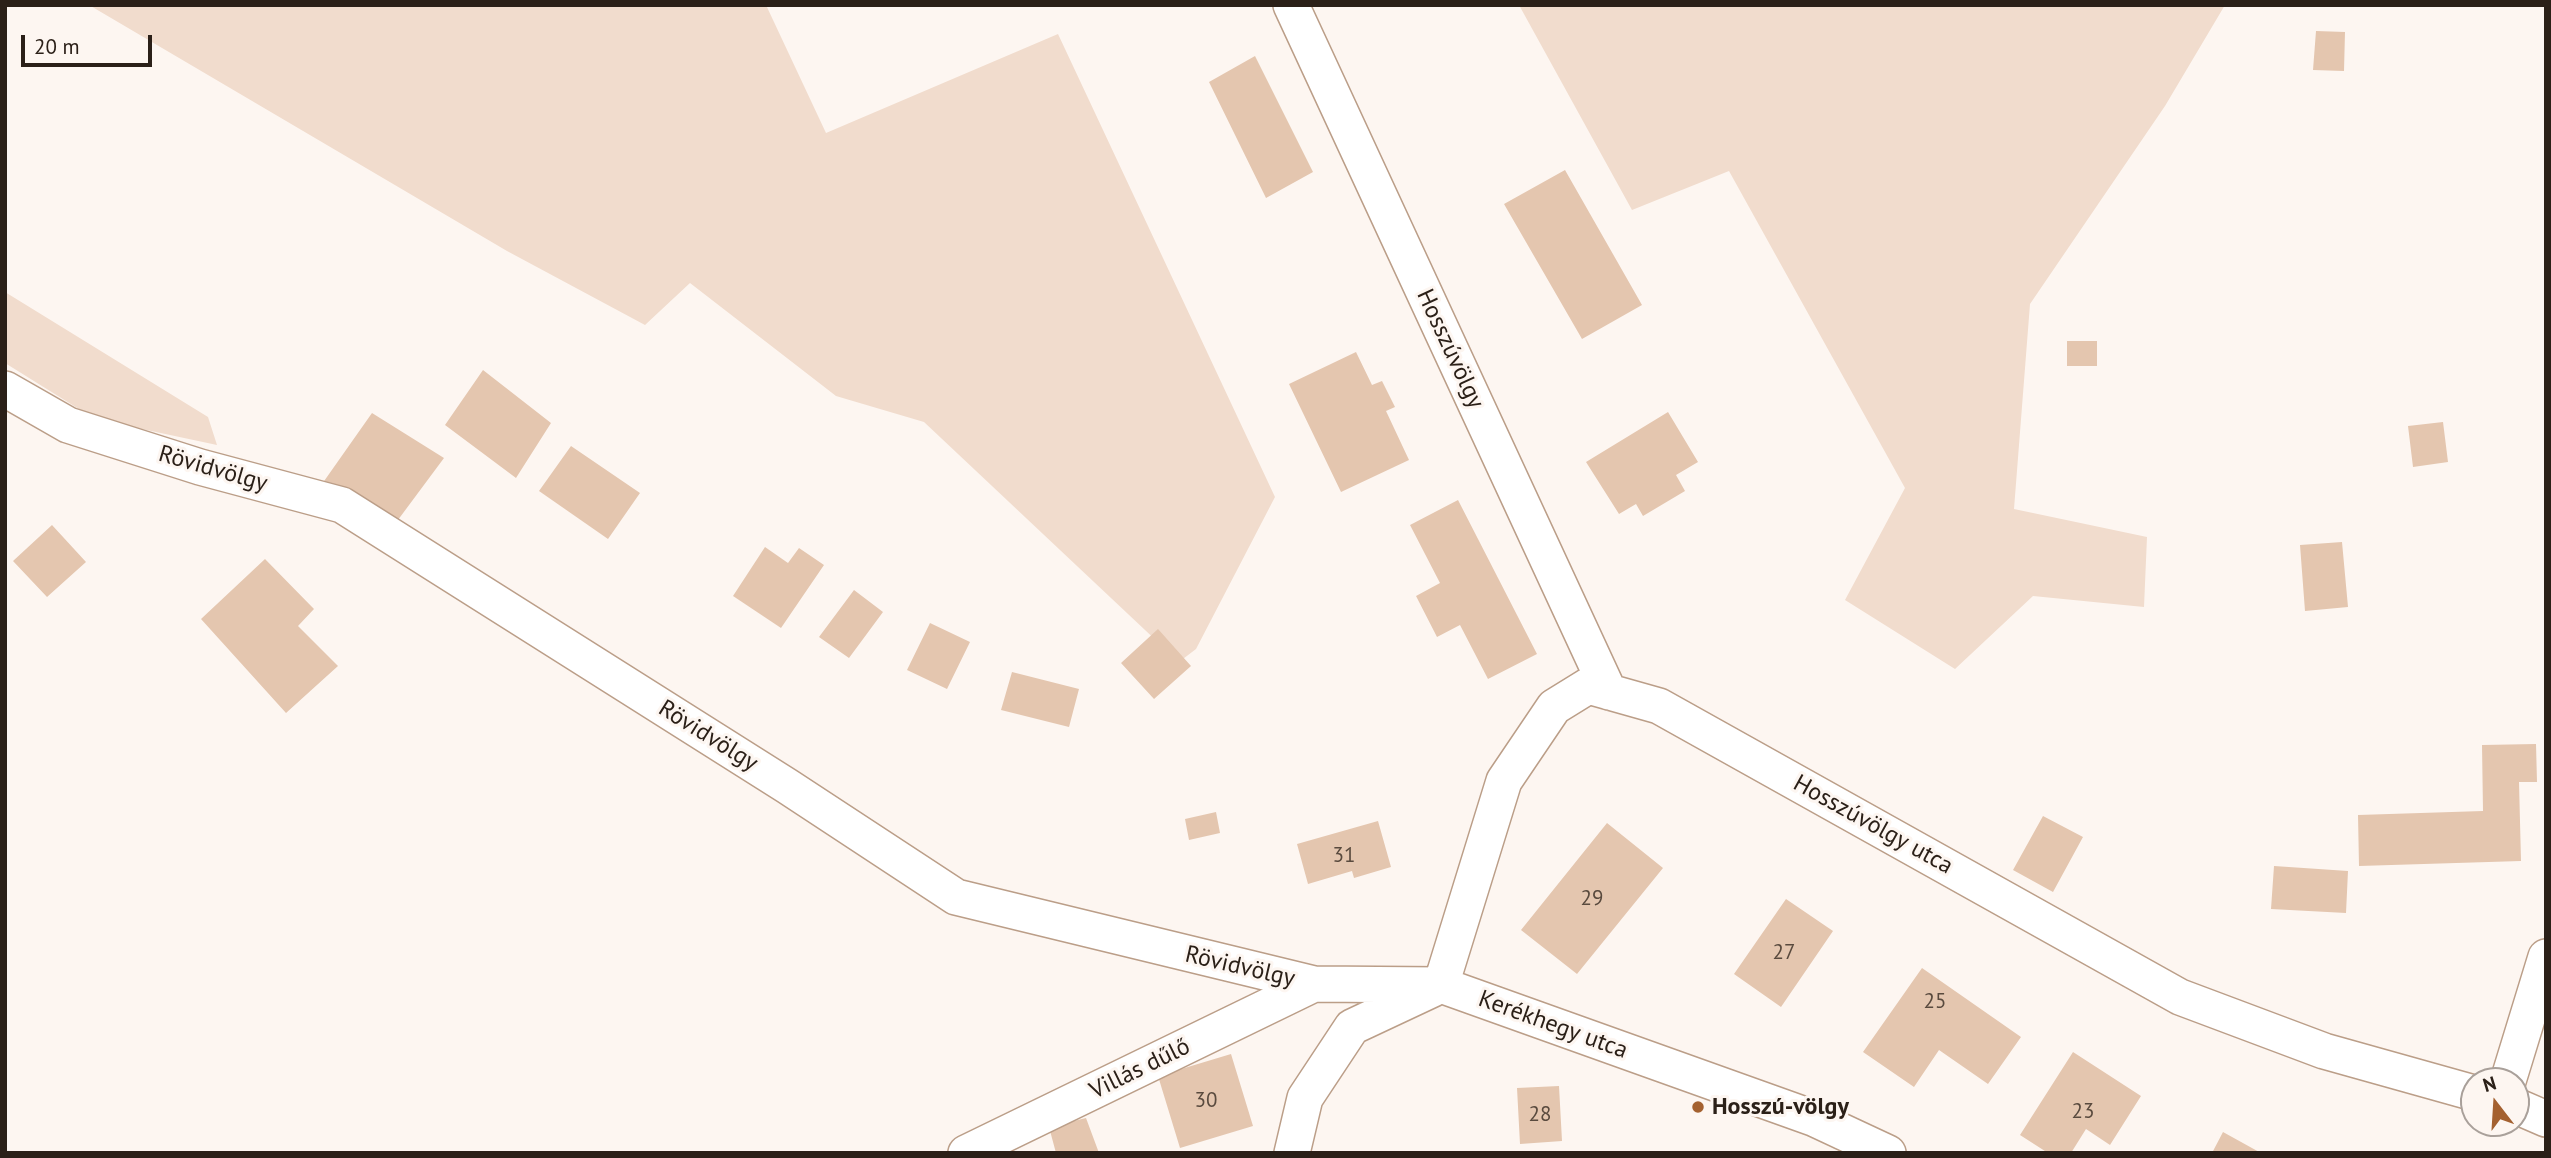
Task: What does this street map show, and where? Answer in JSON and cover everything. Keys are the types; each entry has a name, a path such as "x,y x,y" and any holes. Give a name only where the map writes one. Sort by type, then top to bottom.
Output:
{"street":[{"name":"Hosszúvölgy","path":"1292,5 1609,692"},
{"name":"Rövidvölgy","path":"5,389 68,425 200,467 342,505 787,786 956,897 1314,984 1441,985"},
{"name":"Hosszúvölgy utca","path":"1441,985 1504,781 1554,707 1588,686 1659,705 2180,997 2324,1051 2460,1089"},
{"path":"2512,1067 2546,957"},
{"name":"Villás dűlő","path":"966,1153 1314,984"},
{"path":"1292,1153 1305,1098 1352,1027 1441,985"},
{"name":"Kerékhegy utca","path":"1441,985 1813,1118 1888,1153"}],"shaded area":[{"path":"89,5 766,5 826,133 1058,34 1275,497 1196,649 1179,662 924,422 836,396 690,283 645,325 507,251"},
{"path":"1519,5 2225,5 2165,106 2030,304 2014,509 2147,537 2144,607 2033,596 1955,669 1845,600 1905,488 1729,171 1632,210"},
{"path":"5,292 208,417 217,445 95,419 5,363"}],"building":[{"path":"2316,31 2345,32 2344,71 2313,70"},
{"path":"1255,56 1313,172 1266,198 1209,82"},
{"path":"1565,170 1642,305 1582,339 1504,204"},
{"path":"2067,341 2097,341 2097,366 2067,366"},
{"path":"1356,352 1372,385 1382,381 1395,407 1386,411 1409,460 1341,492 1289,384"},
{"path":"483,370 551,423 516,478 445,425"},
{"path":"1668,412 1698,462 1676,475 1685,491 1643,516 1636,504 1619,514 1586,462"},
{"path":"372,413 444,458 389,532 322,484"},
{"path":"2443,422 2448,462 2413,467 2408,426"},
{"path":"571,446 640,493 608,539 539,491"},
{"path":"1458,500 1537,654 1488,679 1460,625 1437,637 1416,596 1440,583 1410,525"},
{"path":"52,525 86,562 47,597 13,561"},
{"path":"2342,542 2348,607 2305,611 2300,545"},
{"path":"765,547 788,563 799,548 824,565 781,628 733,596"},
{"path":"265,559 314,609 298,626 338,666 286,713 201,619"},
{"path":"854,590 883,612 849,658 819,637"},
{"path":"930,623 970,642 947,689 907,670"},
{"path":"1158,629 1191,666 1154,699 1121,663"},
{"path":"1012,672 1079,689 1069,727 1001,710"},
{"path":"2536,744 2537,782 2519,782 2521,861 2359,866 2358,815 2483,811 2482,745"},
{"path":"1216,812 1220,833 1189,840 1185,819"},
{"path":"2043,816 2083,837 2053,892 2013,870"},
{"path":"1378,821 1391,867 1354,878 1352,871 1308,884 1297,844"},
{"path":"1607,823 1663,868 1577,974 1521,930"},
{"path":"2274,866 2348,871 2346,913 2271,909"},
{"path":"1786,899 1833,931 1781,1007 1734,974"},
{"path":"1922,968 2021,1037 1988,1084 1939,1050 1914,1087 1863,1052"},
{"path":"2073,1052 2141,1096 2110,1145 2086,1129 2071,1153 2048,1153 2020,1135"},
{"path":"1231,1054 1253,1126 1180,1148 1158,1076"},
{"path":"1559,1086 1562,1141 1520,1144 1517,1088"},
{"path":"1086,1118 1099,1153 1056,1153 1049,1127"},
{"path":"2223,1132 2261,1153 2212,1153"}],"place":[{"name":"Hosszú-völgy","path":"1698,1107"}]}
